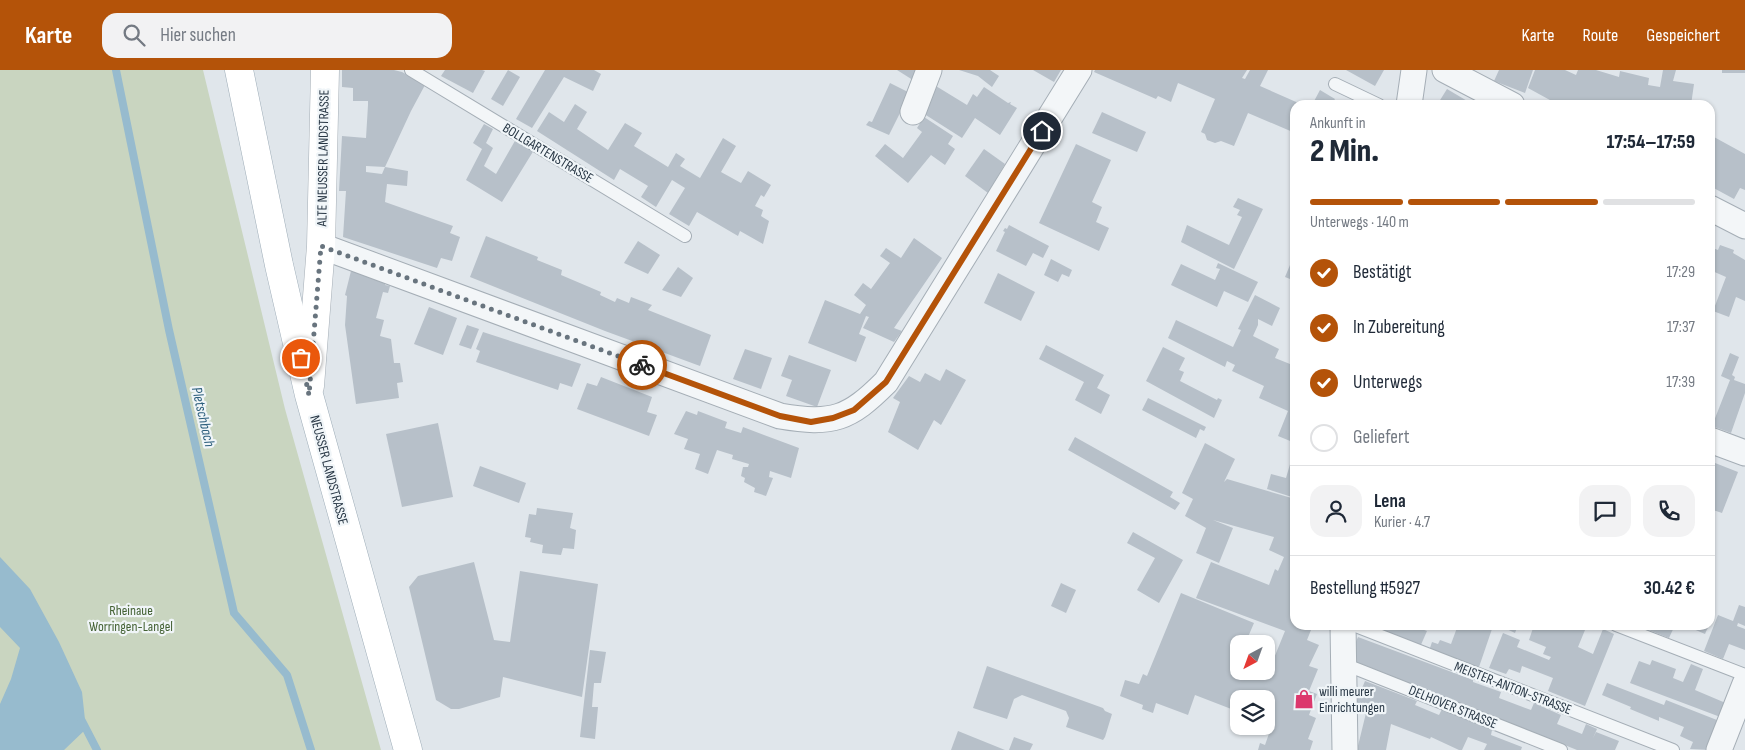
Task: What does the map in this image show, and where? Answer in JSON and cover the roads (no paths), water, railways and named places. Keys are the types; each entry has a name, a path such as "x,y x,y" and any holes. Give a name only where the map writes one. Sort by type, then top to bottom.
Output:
{"main road":[{"name":"NEUSSER LANDSTRASSE","path":"240,70 279,265 309,395 408,750"},
{"name":"ALTE NEUSSER LANDSTRASSE","path":"309,395 321,246 325,70"}],"street":[{"path":"913,112 929,70"},
{"path":"321,246 780,416 811,422 833,418 854,410 886,382 1079,70"},
{"path":"1410,100 1414,70"},
{"path":"1445,70 1502,100"},
{"path":"1715,211 1745,226"},
{"path":"1715,442 1745,453"},
{"path":"1343,630 1345,750"},
{"path":"1719,750 1745,684"}],"lane":[{"name":"BOLLGARTENSTRASSE","path":"411,70 685,236"},
{"path":"1335,84 1369,100"},
{"name":"MEISTER-ANTON-STRASSE","path":"1366,630 1673,750"},
{"path":"1629,630 1745,675"},
{"name":"DELHOVER STRASSE","path":"1344,664 1561,750"}],"water":[{"path":"0,557 30,589 59,642 82,692 86,729 64,750 0,750 0,704 11,679 20,648 0,627"}],"waterway":[{"name":"Pletschbach","path":"116,70 169,330 234,613 287,675 311,750"},
{"path":"82,721 97,750"}],"place":[{"name":"willi meurer Einrichtungen","path":"1304,699"}],"park label":[{"name":"Rheinaue Worringen-Langel","path":"131,618"}]}
